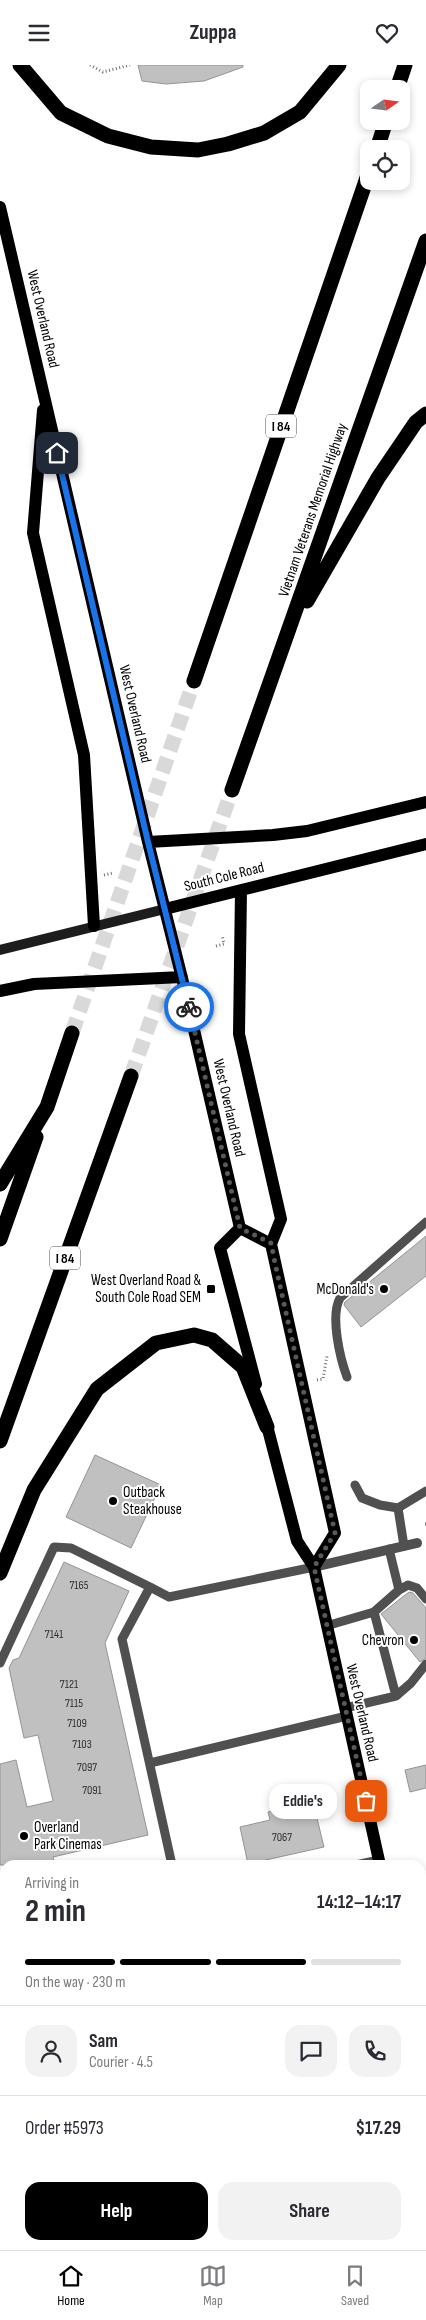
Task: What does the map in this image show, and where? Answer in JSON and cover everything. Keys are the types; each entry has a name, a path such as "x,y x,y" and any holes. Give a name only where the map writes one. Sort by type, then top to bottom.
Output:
{"highway":[{"path":"20,65 61,113 108,136 151,147 198,150 228,144 264,133 300,112 339,65"},
{"path":"400,80 405,65"},
{"name":"I 84","path":"194,681 363,190"},
{"name":"Vietnam Veterans Memorial Highway","path":"232,790 426,241"},
{"path":"288,635 378,478 416,422 426,414"},
{"path":"0,1239 72,1033"},
{"name":"I 84","path":"0,1441 131,1076"},
{"path":"0,1184 47,1107"},
{"path":"0,1573 34,1490 96,1389 156,1343 194,1335 212,1340 243,1367 268,1427"}],"main road":[{"name":"West Overland Road","path":"0,207 240,1228 220,1248 298,1541 314,1567 380,1860"},
{"path":"44,398 33,533 84,755 94,926"},
{"path":"148,842 272,835 307,831 426,802"},
{"name":"South Cole Road","path":"0,950 426,844"},
{"path":"241,890 238,1034 281,1219 271,1243 335,1533 314,1567"},
{"path":"0,991 34,984 182,977"},
{"path":"240,1228 271,1243"}],"street":[{"path":"314,1567 417,1543"}],"lane":[{"path":"347,1377 341,1360 336,1313 340,1298 426,1222"},
{"path":"355,1485 362,1498 380,1505 398,1507 426,1491"},
{"path":"398,1507 404,1546"},
{"path":"0,1663 54,1547 71,1548 169,1597 314,1567"},
{"path":"389,1549 399,1590"},
{"path":"326,1625 374,1612 399,1590 408,1585 417,1589 426,1599"},
{"path":"150,1587 122,1639 171,1860"},
{"path":"374,1612 396,1696"},
{"path":"150,1763 346,1712 396,1696 411,1683 425,1666"}],"path":[{"path":"90,65 103,72 130,65"},
{"path":"216,945 224,943 222,935"},
{"path":"317,1380 323,1379 328,1353"}],"building":[{"path":"138,65 243,65 243,67 204,81 166,84 142,81"},
{"name":"McDonald's","path":"426,1236 426,1276 361,1327 344,1305 345,1302"},
{"name":"Outback Steakhouse","path":"95,1455 161,1485 131,1548 66,1517"},
{"path":"64,1562 129,1591 105,1643 148,1835 53,1857 54,1860 0,1860 0,1764 16,1760 27,1807 53,1801 38,1735 24,1738 9,1668 13,1660 19,1658"},
{"name":"Chevron","path":"409,1592 413,1593 426,1608 426,1658 420,1662 381,1614"},
{"path":"426,1765 426,1788 410,1792 405,1770"},
{"path":"287,1808 289,1816 315,1810 324,1847 266,1860 247,1860 240,1827 270,1820 268,1812"}],"tunnel":[{"path":"72,1033 194,681"},
{"path":"131,1076 232,790"}],"way so far":[{"path":"189,1007 240,1228 271,1243 335,1533 314,1567 366,1801"}],"place":[{"name":"West Overland Road & South Cole Road SEM","path":"211,1289"},
{"name":"McDonald's","path":"384,1289"},
{"name":"Outback Steakhouse","path":"113,1501"},
{"name":"Chevron","path":"414,1640"},
{"name":"Eddie's","path":"366,1801"},
{"name":"Overland Park Cinemas","path":"24,1836"}],"route":[{"path":"57,453 148,842 189,1007"}]}
